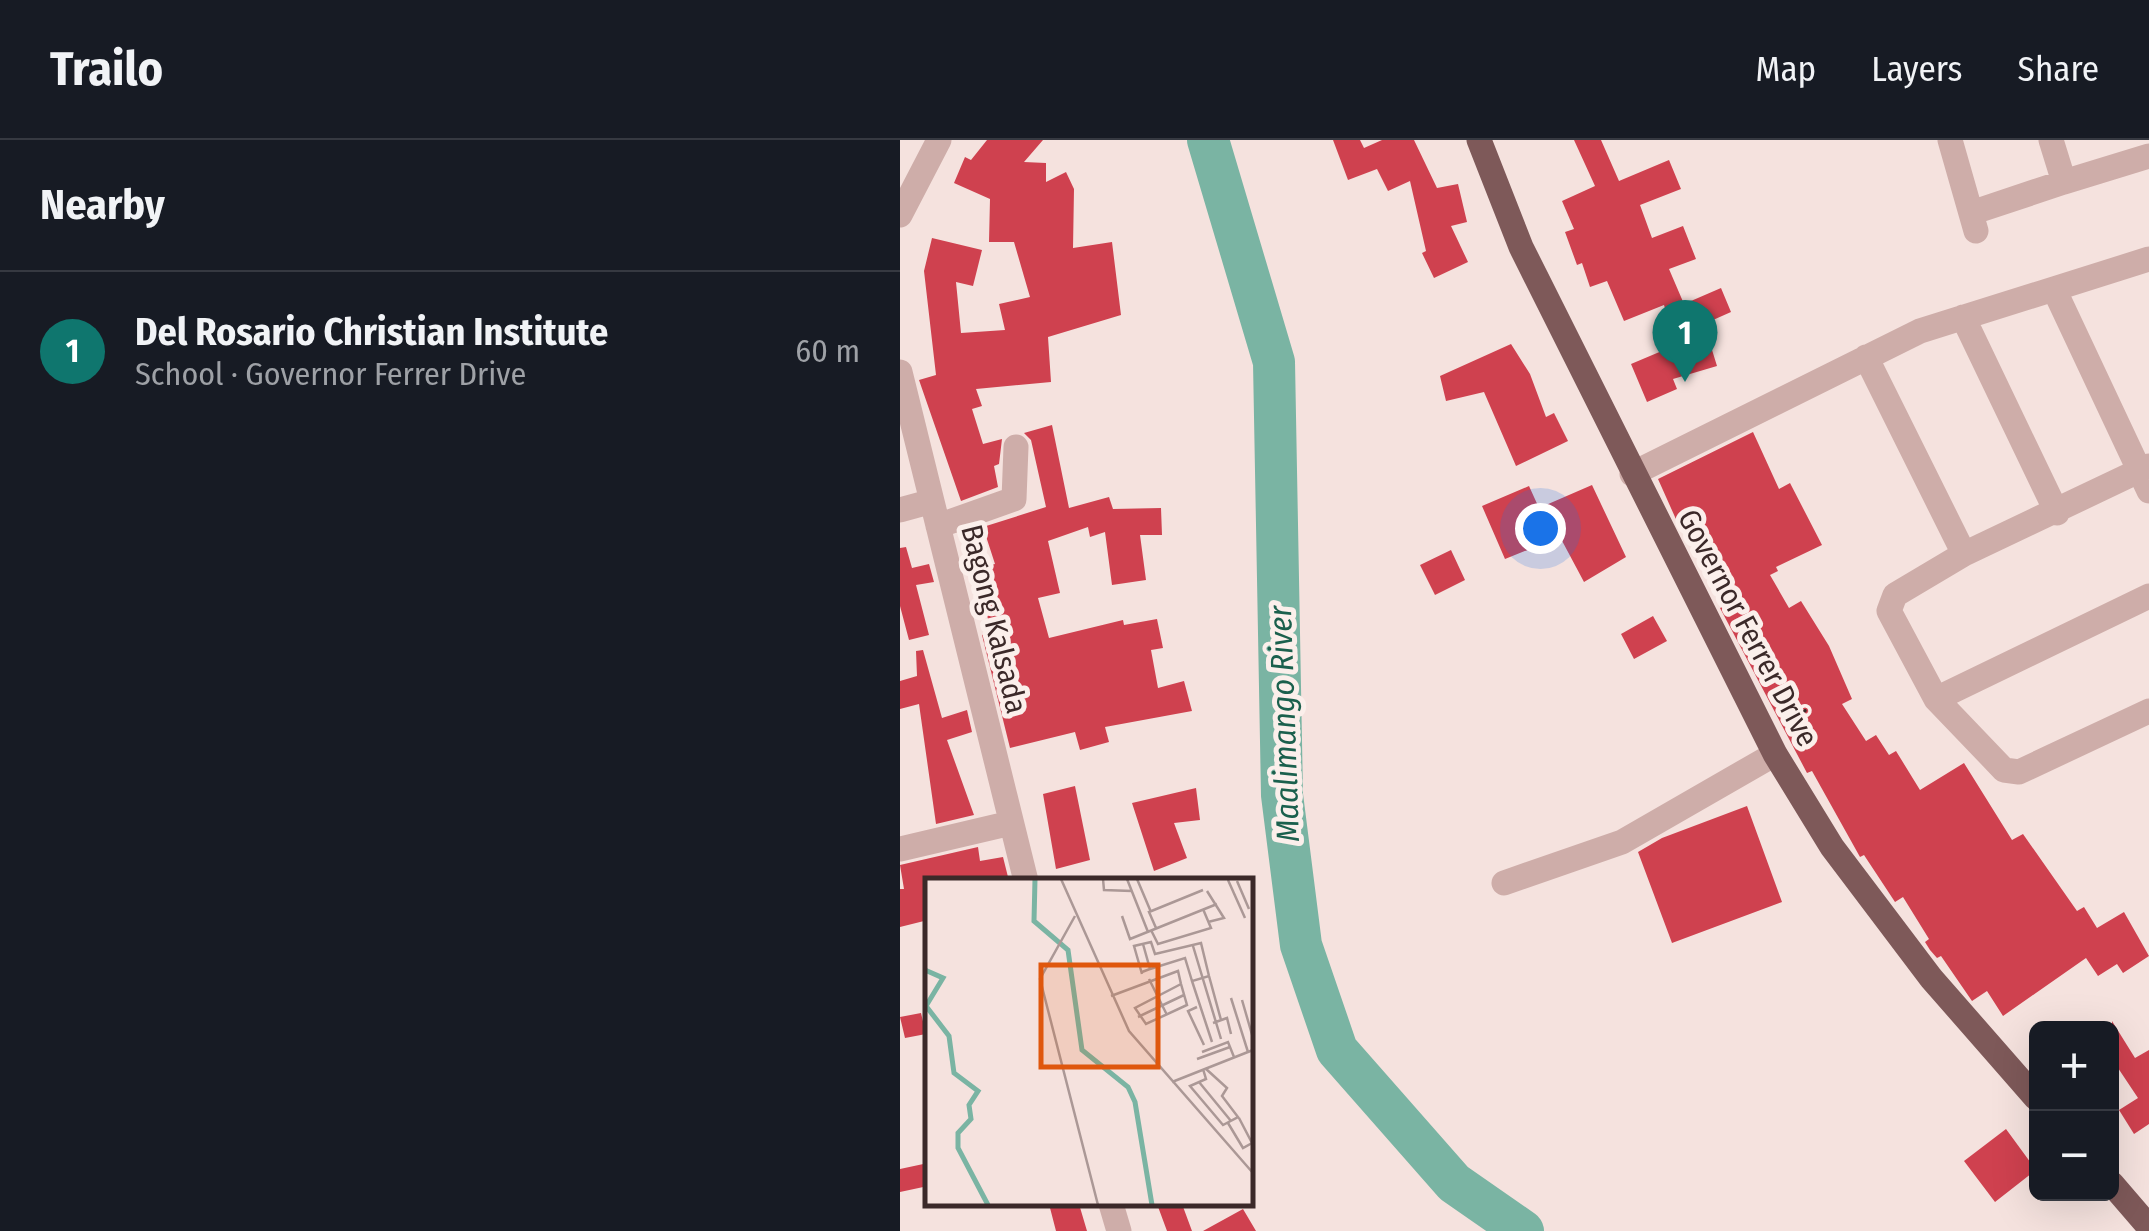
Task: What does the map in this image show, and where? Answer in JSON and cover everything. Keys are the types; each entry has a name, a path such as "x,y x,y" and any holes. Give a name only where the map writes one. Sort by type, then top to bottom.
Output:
{"main road":[{"name":"Governor Ferrer Drive","path":"1479,140 1520,246 1775,754 1832,847 1931,978 2029,1090"},
{"path":"2119,1192 2149,1227"}],"street":[{"path":"900,215 938,140"},
{"path":"1950,140 1974,222 2064,182 2149,156"},
{"path":"2051,140 2064,182"},
{"path":"1632,474 1920,330 2149,260"},
{"path":"2054,289 2146,476 1964,554 1895,595 1888,610 1936,699 2004,770 2019,772 2149,711"},
{"path":"1962,318 2056,512"},
{"path":"1866,357 1964,554"},
{"name":"Bagong Kalsada","path":"900,372 1025,878"},
{"path":"900,510 934,514 1014,500 1018,488 1016,447"},
{"path":"1936,699 2149,596"},
{"path":"1504,884 1622,842 1775,754"},
{"path":"900,849 1011,823"},
{"path":"1112,1206 1118,1231"}],"building":[{"path":"987,140 1043,140 1024,162 1046,163 1046,182 1066,172 1074,189 1073,248 1112,242 1121,315 1048,337 1051,382 976,389 982,406 972,409 983,444 1002,439 999,464 994,466 998,487 961,501 919,380 936,375 924,271 932,238 982,250 973,286 956,282 961,333 1005,330 999,304 1030,297 1014,242 989,242 990,199 954,183 965,157 971,160"},
{"path":"1333,140 1360,140 1364,148 1382,140 1414,140 1437,188 1458,184 1467,222 1451,226 1468,262 1434,278 1422,253 1426,251 1410,181 1388,191 1377,169 1348,180"},
{"path":"1574,140 1601,140 1619,181 1669,160 1681,189 1640,205 1652,238 1683,226 1696,259 1669,269 1684,304 1721,288 1731,312 1704,324 1717,366 1673,379 1677,389 1647,402 1631,364 1676,345 1664,305 1624,321 1607,281 1590,287 1582,263 1577,265 1565,232 1574,229 1562,201 1595,186"},
{"path":"1511,344 1530,374 1546,417 1554,413 1568,441 1516,466 1484,392 1446,401 1440,376"},
{"path":"1052,425 1069,508 1109,497 1113,509 1161,508 1162,535 1140,535 1146,580 1112,585 1105,532 1090,537 1088,527 1048,541 1060,593 1038,598 1049,638 1123,620 1124,625 1157,619 1163,648 1151,650 1158,688 1184,681 1192,711 1105,727 1109,742 1080,750 1075,732 1010,748 982,635 991,632 976,568 995,564 983,527 1046,507 1031,440 1024,433"},
{"path":"1753,432 1779,489 1790,483 1822,545 1776,567 1778,571 1770,575 1789,608 1801,601 1829,646 1852,699 1842,704 1866,741 1876,735 1889,755 1896,751 1920,790 1964,763 2012,840 2023,834 2077,911 2084,907 2097,928 2124,912 2149,956 2123,973 2117,964 2098,976 2086,958 2003,1016 1987,991 1972,1001 1941,956 1937,958 1930,950 1925,942 1929,939 1903,897 1895,902 1864,855 1860,857 1812,771 1807,773 1720,608 1730,603 1690,521 1679,526 1658,479"},
{"path":"1592,485 1626,557 1584,582 1560,537 1505,559 1482,506 1529,486 1539,508"},
{"path":"906,547 912,568 929,564 934,582 916,585 929,635 909,640 900,606 900,548"},
{"path":"1451,550 1465,580 1435,595 1420,565"},
{"path":"1653,616 1667,641 1634,659 1621,634"},
{"path":"923,650 942,718 967,710 972,732 947,740 974,815 936,824 919,704 900,709 900,681 917,676 916,651"},
{"path":"1075,786 1090,860 1056,869 1043,794"},
{"path":"1196,788 1200,820 1174,823 1187,858 1154,871 1132,803"},
{"path":"1747,806 1782,902 1672,943 1638,852 1662,838"},
{"path":"978,847 980,861 1003,857 1008,878 925,878 925,921 900,927 900,889 904,889 900,865"},
{"path":"921,1013 925,1034 905,1038 900,1017"},
{"path":"2119,1032 2135,1058 2149,1050 2149,1124 2134,1134 2119,1110 2138,1098 2119,1070"},
{"path":"2006,1129 2029,1160 2029,1175 1995,1202 1964,1161"},
{"path":"925,1164 925,1187 900,1192 900,1169"},
{"path":"1050,1206 1080,1206 1087,1231 1056,1231"},
{"path":"1158,1206 1183,1206 1192,1231 1167,1231"},
{"path":"1243,1209 1256,1231 1203,1231"}],"waterway":[{"name":"Maalimango River","path":"1208,140 1274,362 1282,795 1301,945 1337,1050 1454,1183 1523,1231"}],"place":[{"name":"Del Rosario Christian Institute","path":"1685,382"}]}
